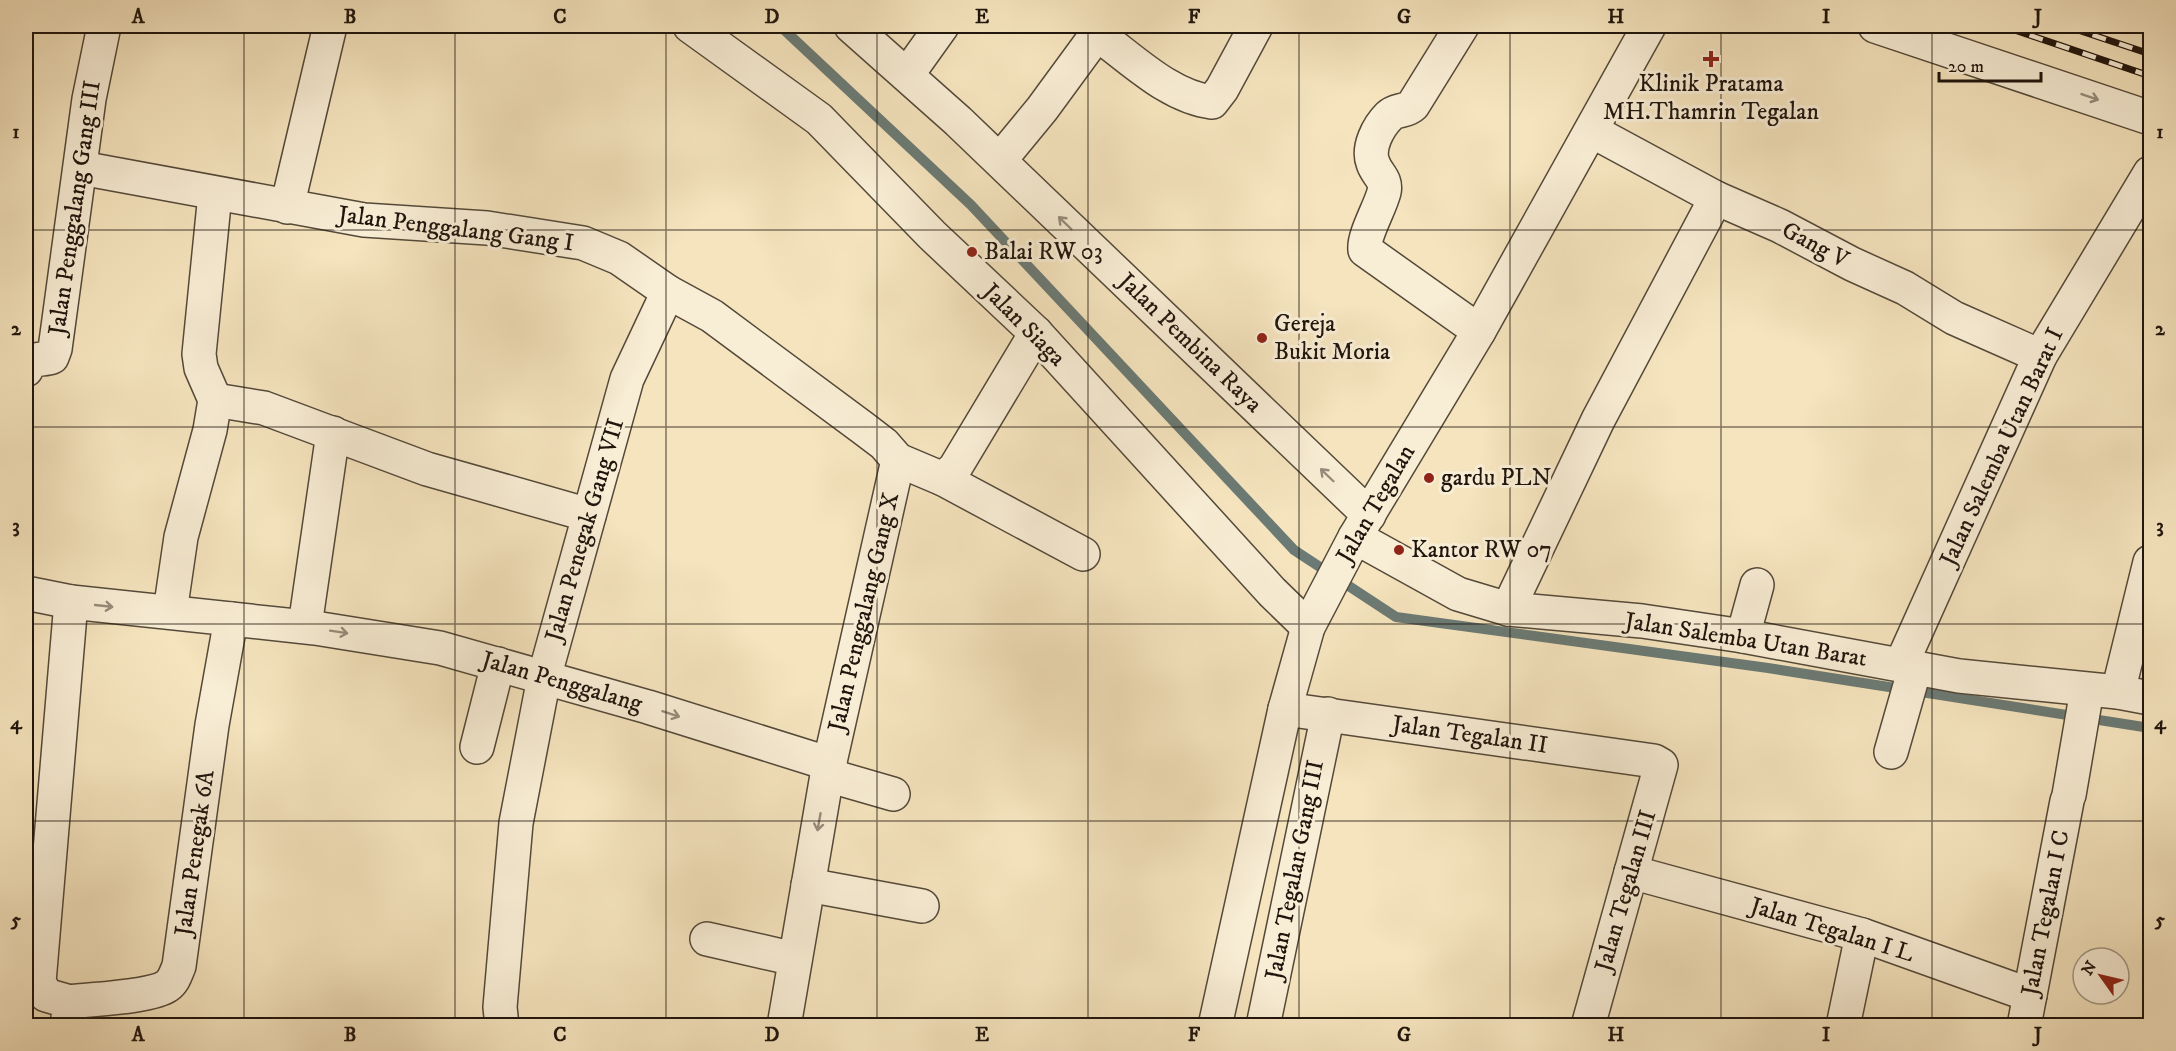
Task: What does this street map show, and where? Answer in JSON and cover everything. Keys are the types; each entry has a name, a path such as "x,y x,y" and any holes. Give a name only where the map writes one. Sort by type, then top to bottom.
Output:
{"street":[{"name":"Jalan Penggalang Gang III","path":"26,370 27,363 32,359 52,357 55,349 89,99 104,26"},
{"path":"287,207 330,26"},
{"name":"Jalan Siaga","path":"690,26 819,119 932,235 1036,333 1272,592 1314,615"},
{"name":"Jalan Pembina Raya","path":"851,26 1000,160 1359,531"},
{"path":"907,75 942,26"},
{"path":"1000,160 1042,109 1097,30 1175,90 1195,100 1212,102 1222,90 1256,26"},
{"path":"1462,26 1413,105 1408,110 1390,115 1372,145 1372,162 1384,179 1385,189 1376,218 1364,243 1365,250 1479,331"},
{"name":"Jalan Tegalan","path":"1215,1026 1285,709 1314,615 1359,531 1479,331 1649,26"},
{"path":"1875,26 2151,118"},
{"name":"Gang V","path":"1592,131 1716,198 1780,226 1852,264 1905,288 1954,318 2040,356"},
{"name":"Jalan Penggalang Gang I","path":"81,168 364,220 487,228 583,243 619,258 668,292 712,316 884,444 898,460 943,479 1083,554"},
{"name":"Jalan Salemba Utan Barat I","path":"1891,752 1908,667 2040,356 2151,173"},
{"path":"170,612 180,537 210,430 215,400 201,368 199,354 215,194"},
{"path":"1508,609 1598,420 1716,198"},
{"name":"Jalan Penegak Gang VII","path":"502,1026 500,1007 516,824 544,678 627,379 668,292"},
{"path":"943,479 955,468 1036,333"},
{"path":"215,400 264,408 427,469 589,515"},
{"path":"305,626 333,433"},
{"name":"Jalan Penggalang Gang X","path":"828,769 898,460"},
{"name":"Jalan Salemba Utan Barat","path":"1359,531 1458,594 1508,609 1642,621 1743,636 1959,676 2097,695 2151,699"},
{"name":"Jalan Tegalan I C","path":"2027,1010 2070,789 2097,695 2151,562"},
{"path":"1743,636 1757,585"},
{"name":"Jalan Penggalang","path":"26,593 71,602 305,626 440,648 648,707 828,769 893,794"},
{"path":"68,1014 46,994 39,982 71,602"},
{"name":"Jalan Penegak 6A","path":"68,1014 153,992 166,987 177,973 212,725 231,619"},
{"path":"477,747 498,664"},
{"name":"Jalan Tegalan II","path":"1285,709 1654,761"},
{"name":"Jalan Tegalan Gang III","path":"1263,1026 1328,714"},
{"name":"Jalan Tegalan III","path":"1588,1026 1661,770 1661,765 1654,761"},
{"path":"784,1026 828,769"},
{"name":"Jalan Tegalan I L","path":"1631,872 1862,935 2027,1010"},
{"path":"808,885 922,906"},
{"path":"1843,1026 1862,935"},
{"path":"707,939 795,959"}],"waterway":[{"path":"780,26 971,205 1294,550 1396,617 1768,668 2150,728"}],"railway":[{"path":"2003,26 2150,76"},
{"path":"2066,26 2150,54"}],"place":[{"name":"Klinik Pratama MH.Thamrin Tegalan","path":"1711,59"},
{"name":"Balai RW 03","path":"972,252"},
{"name":"Gereja Bukit Moria","path":"1262,338"},
{"name":"gardu PLN","path":"1429,478"},
{"name":"Kantor RW 07","path":"1399,550"}]}
